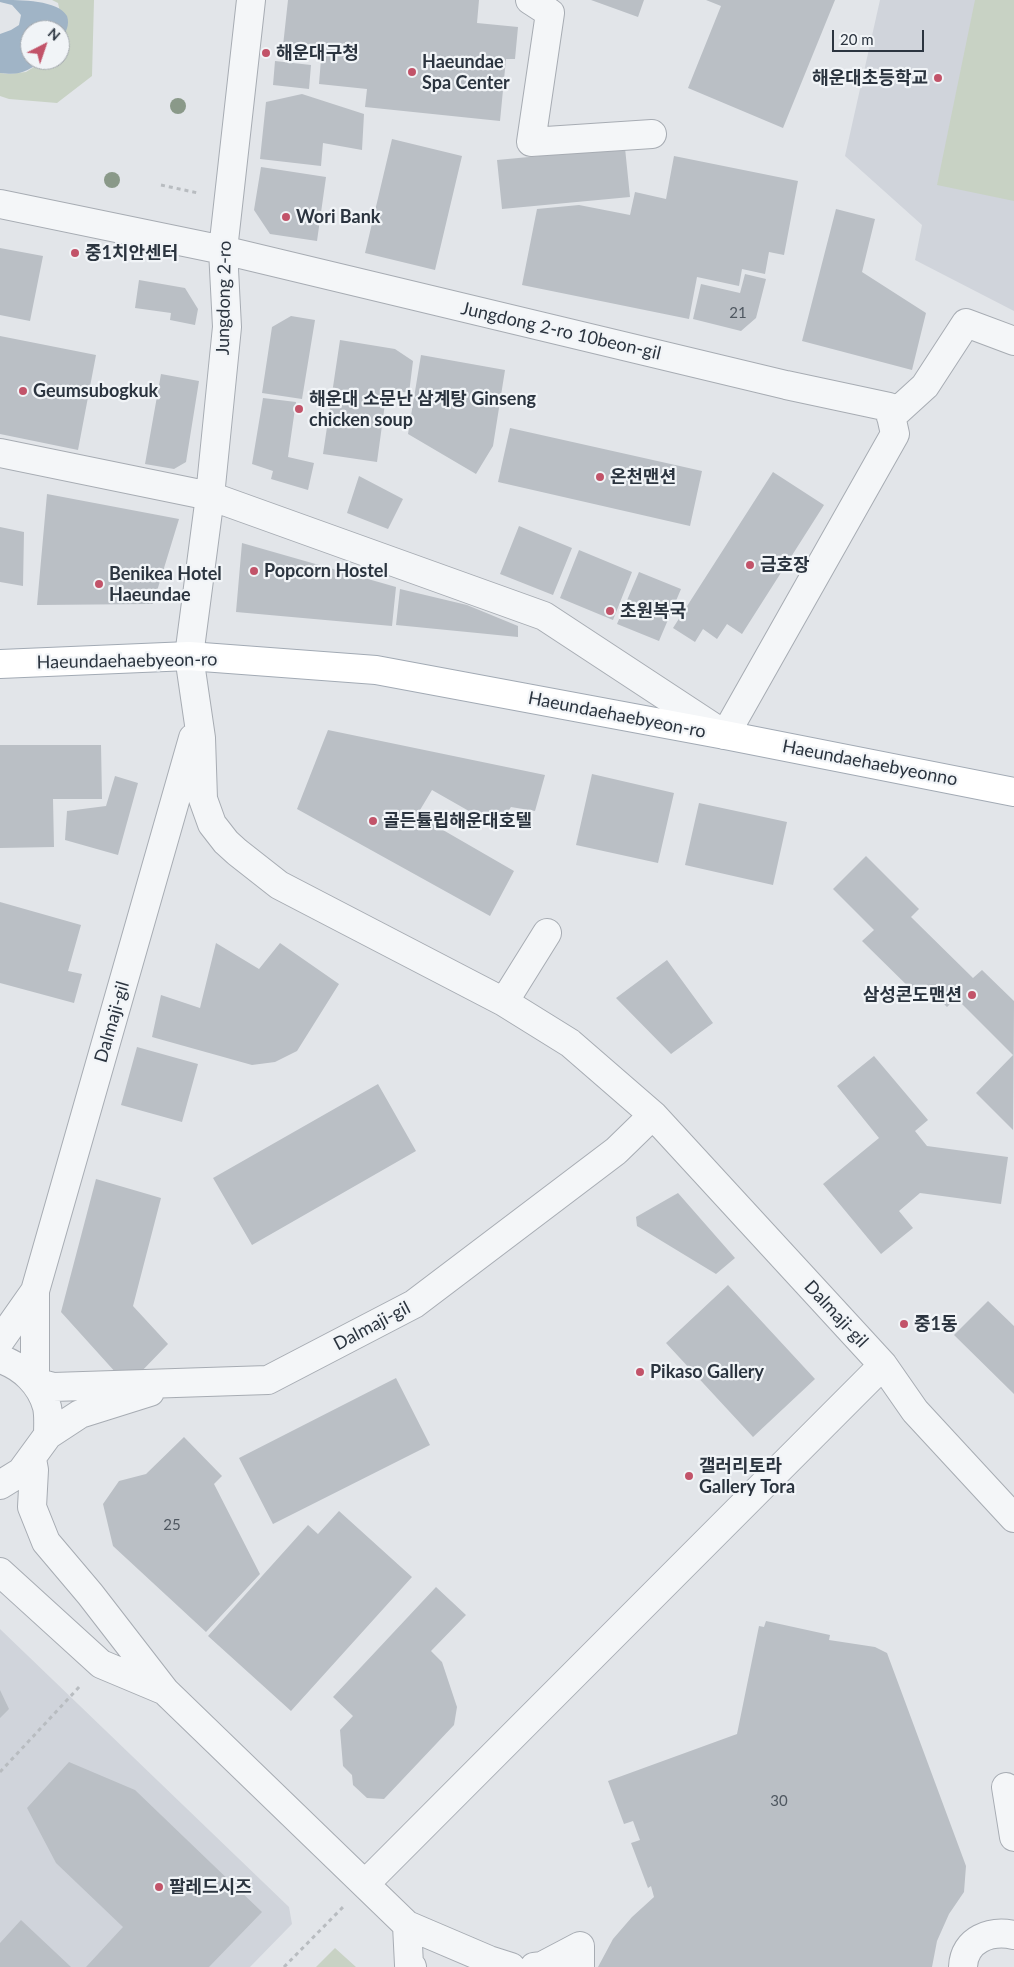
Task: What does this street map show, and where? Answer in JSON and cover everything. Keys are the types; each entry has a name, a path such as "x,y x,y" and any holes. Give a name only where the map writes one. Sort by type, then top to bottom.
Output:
{"main road":[{"name":"Haeundaehaebyeon-ro","path":"0,664 189,656 376,670 726,735"},
{"name":"Haeundaehaebyeonno","path":"726,735 1014,792"}],"street":[{"name":"Jungdong 2-ro","path":"189,656 210,496 227,327 223,250 251,0"},
{"path":"530,0 550,14 532,142 652,134"},
{"path":"0,204 223,250"},
{"name":"Jungdong 2-ro 10beon-gil","path":"223,250 776,382 888,406 891,417"},
{"path":"726,735 895,434 891,417 925,386 966,323 1014,341"},
{"name":"Haeundaehaebyeon-ro","path":"0,453 210,496 544,616 726,735"},
{"name":"Dalmaji-gil","path":"189,656 202,738 203,799 212,824 231,847 279,885 504,1002 570,1043 653,1115 883,1365 915,1411 1014,1518"},
{"name":"Dalmaji-gil","path":"0,1342 35,1292 198,722"},
{"path":"504,1002 548,934"},
{"name":"Dalmaji-gil","path":"35,1382 53,1387 268,1380 414,1304 616,1151 653,1115"},
{"path":"35,1292 35,1382 46,1407 48,1435"},
{"path":"0,1359 13,1363 35,1382"},
{"path":"365,1884 883,1365"},
{"path":"0,1485 21,1472 48,1435 80,1414 176,1383"},
{"path":"32,1459 34,1470 32,1508 46,1542 90,1594 165,1691 407,1925 492,1965"},
{"path":"0,1572 101,1664 165,1691"},
{"path":"1006,1787 1014,1837"},
{"path":"407,1925 410,1965 412,1967"},
{"path":"963,1967 968,1950 977,1940 989,1934 1002,1932 1014,1935"},
{"path":"534,1967 542,1966 580,1946 580,1967"}],"path":[{"path":"161,185 198,193"},
{"path":"0,1772 101,1664"},
{"path":"284,1967 365,1884"}],"shaded area":[{"name":"해운대초등학교","path":"880,0 1014,0 1014,311 915,260 922,225 845,156"},
{"path":"0,1629 289,1907 292,1924 250,1967 0,1967"}],"green space":[{"path":"52,0 94,0 92,76 57,103 9,99 0,96 0,73 9,74 29,70 70,70 70,20 62,20 58,3"},
{"path":"975,0 1014,0 1014,201 937,185"},
{"path":"335,1948 356,1967 316,1967"}],"water":[{"path":"0,0 28,1 47,4 62,11 67,16 68,20 20,20 21,15 12,5 0,2"},
{"path":"20,20 20,70 27,70 14,74 0,73 0,34 19,25"}],"building":[{"name":"Haeundae Spa Center","path":"288,0 479,0 477,23 518,27 515,59 506,59 500,121 365,107 367,89 319,84 321,59 282,55"},
{"path":"591,0 644,0 638,17"},
{"path":"706,0 835,0 783,128 688,88 721,6"},
{"path":"275,61 311,65 309,89 273,85"},
{"path":"302,94 364,114 362,150 323,143 321,166 260,159 266,102"},
{"path":"392,139 462,156 435,270 365,253"},
{"path":"625,148 630,197 502,209 497,160"},
{"path":"674,156 798,181 784,255 769,252 765,274 742,269 739,286 697,277 689,319 522,285 537,209 579,205 630,215 635,192 666,199"},
{"path":"261,167 326,177 317,241 270,234 254,210"},
{"path":"836,209 875,219 862,272 926,313 912,370 802,341"},
{"path":"0,248 43,256 30,321 0,315"},
{"path":"745,274 766,279 756,318 741,331 693,319 701,284 740,293"},
{"path":"139,280 185,288 198,309 195,325 170,320 171,313 135,308"},
{"path":"291,316 315,320 302,399 262,393 272,327"},
{"path":"0,336 96,355 78,450 0,434"},
{"path":"340,340 395,349 413,361 409,393 387,389 377,462 323,454"},
{"path":"421,355 505,370 493,446 476,474 408,434"},
{"path":"161,374 199,381 186,462 174,469 145,464"},
{"path":"263,398 296,402 288,457 314,463 308,490 271,479 273,471 252,464"},
{"name":"온천맨션","path":"510,428 702,471 690,526 498,482"},
{"name":"금호장","path":"773,472 824,505 742,634 727,624 717,639 703,629 695,642 673,628"},
{"path":"359,476 403,499 388,529 347,513"},
{"path":"47,494 179,519 153,604 37,605"},
{"path":"519,526 572,548 553,595 500,574"},
{"path":"0,527 24,532 23,586 0,582"},
{"path":"242,543 396,587 392,626 236,612"},
{"path":"579,550 632,572 613,620 560,598"},
{"path":"639,572 681,589 659,641 617,624"},
{"path":"400,589 467,605 518,626 518,637 396,625"},
{"name":"골든튤립해운대호텔","path":"328,730 545,775 535,811 511,807 497,827 432,790 417,815 514,871 490,916 297,809"},
{"path":"0,745 101,745 102,799 53,799 54,847 0,848"},
{"path":"592,774 674,793 658,863 576,845"},
{"path":"115,776 138,783 118,855 65,840 67,811 106,806"},
{"path":"699,803 787,822 773,885 685,865"},
{"name":"삼성콘도맨션","path":"866,856 919,909 911,917 973,978 982,970 1014,1001 1013,1130 976,1093 1013,1055 956,998 947,1007 933,993 924,1002 862,941 874,930 833,889"},
{"path":"0,902 81,925 68,971 82,974 74,1003 0,983"},
{"path":"216,943 259,969 280,943 339,984 297,1051 275,1062 252,1065 152,1037 161,995 200,1008"},
{"path":"667,960 713,1023 671,1054 616,998"},
{"path":"137,1047 198,1064 182,1122 121,1105"},
{"path":"874,1056 928,1120 915,1131 927,1146 1008,1157 1001,1204 920,1193 899,1211 913,1228 881,1254 823,1184 879,1138 837,1086"},
{"path":"378,1084 416,1151 252,1245 213,1178"},
{"path":"96,1179 161,1198 133,1306 168,1344 138,1375 117,1374 61,1312"},
{"path":"678,1193 735,1258 716,1274 637,1226 636,1217"},
{"path":"728,1285 815,1379 753,1437 666,1343"},
{"path":"988,1301 1014,1326 1014,1394 954,1335"},
{"path":"396,1378 430,1445 273,1524 239,1458"},
{"path":"184,1437 222,1476 214,1484 260,1574 206,1632 113,1546 103,1504 119,1481 146,1474"},
{"path":"339,1511 412,1577 291,1711 208,1636 308,1525 318,1534"},
{"path":"436,1587 466,1615 431,1651 442,1662 457,1707 454,1725 384,1799 367,1798 353,1785 352,1775 343,1766 340,1730 353,1716 333,1697"},
{"path":"766,1621 830,1635 829,1640 875,1647 887,1653 966,1866 964,1892 949,1914 937,1941 932,1967 598,1967 613,1939 632,1917 654,1897 651,1886 648,1888 631,1843 640,1840 633,1821 624,1824 608,1781 737,1734 759,1626 764,1627"},
{"path":"0,1690 9,1709 0,1718"},
{"name":"팔레드시즈","path":"69,1762 135,1790 262,1912 209,1967 86,1967 123,1927 56,1863 27,1808"},
{"path":"21,1920 71,1967 0,1967 0,1943"}],"place":[{"name":"해운대구청","path":"266,53"},
{"name":"Haeundae Spa Center","path":"412,72"},
{"name":"해운대초등학교","path":"938,78"},
{"name":"Wori Bank","path":"286,217"},
{"name":"중1치안센터","path":"75,253"},
{"name":"Geumsubogkuk","path":"23,391"},
{"name":"해운대 소문난 삼계탕 Ginseng chicken soup","path":"299,409"},
{"name":"온천맨션","path":"600,477"},
{"name":"금호장","path":"750,565"},
{"name":"Popcorn Hostel","path":"254,571"},
{"name":"Benikea Hotel Haeundae","path":"99,584"},
{"name":"초원복국","path":"610,611"},
{"name":"골든튤립해운대호텔","path":"373,821"},
{"name":"삼성콘도맨션","path":"972,995"},
{"name":"중1동","path":"904,1324"},
{"name":"Pikaso Gallery","path":"640,1372"},
{"name":"갤러리토라 Gallery Tora","path":"689,1476"},
{"name":"팔레드시즈","path":"159,1887"}]}
